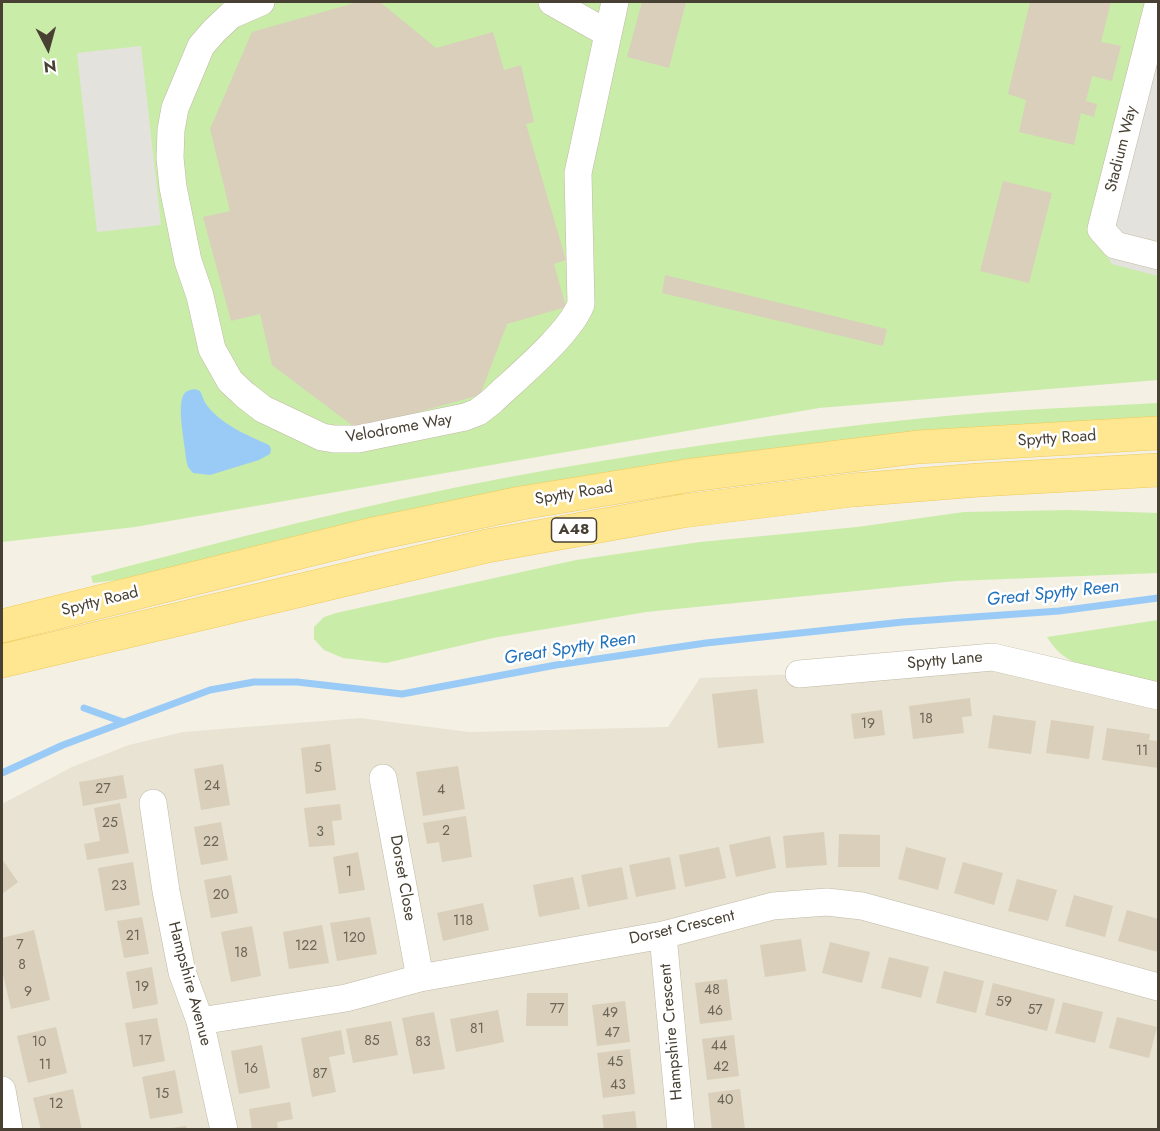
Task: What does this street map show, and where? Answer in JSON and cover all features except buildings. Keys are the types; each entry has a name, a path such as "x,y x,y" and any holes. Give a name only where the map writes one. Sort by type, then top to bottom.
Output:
{"main road":[{"name":"Spytty Road","path":"2,626 369,535 521,503 692,475 918,447 1158,434"},
{"name":"A48","path":"2,661 487,546 683,511 853,490 1149,472"}],"street":[{"name":"Velodrome Way","path":"261,2 231,15 201,46 175,108 170,158 173,187 188,261 200,296 212,349 230,381 263,409 322,437 347,440 465,417 478,412 563,332 577,314 580,304 578,197 580,154 615,2"},
{"path":"552,2 607,33"},
{"name":"Stadium Way","path":"1158,5 1101,230 1115,245 1158,256"},
{"name":"Spytty Lane","path":"799,674 993,657 1158,696"},
{"name":"Dorset Close","path":"383,778 420,978"},
{"name":"Hampshire Avenue","path":"153,803 166,891 182,972 200,1021 224,1130"},
{"name":"Dorset Crescent","path":"200,1021 346,998 420,978 663,935 773,906 827,902 862,906 1158,987"},
{"name":"Hampshire Crescent","path":"663,935 681,1130"},
{"path":"2,1090 9,1130"}],"shaded area":[{"path":"1158,2 1158,276 1112,264 1102,247"},
{"path":"141,46 161,225 97,232 77,53"},
{"path":"993,657 1158,696 1158,1129 2,1130 2,804 72,767 129,745 183,732 360,718 469,732 668,727 700,678 799,674"}],"green space":[{"path":"2,2 1158,2 1158,380 819,408 135,527 2,542"},
{"path":"1158,403 1158,423 941,435 142,577 93,583 91,576 400,499 609,460 767,436 925,418"},
{"path":"1068,510 1158,513 1158,573 956,581 646,612 493,638 386,663 343,658 324,650 314,639 314,627 324,617 336,613 576,560 700,542 857,527 964,512"},
{"path":"1158,620 1158,683 1076,663 1060,653 1047,637"}],"water":[{"path":"195,389 200,391 206,404 219,417 234,428 269,445 270,454 259,460 210,475 193,473 186,459 181,402 184,394"}],"waterway":[{"name":"Great Spytty Reen","path":"2,773 63,745 210,690 254,682 297,682 402,694 556,665 706,643 903,622 1059,611 1158,598"},
{"path":"84,708 123,722"}]}
